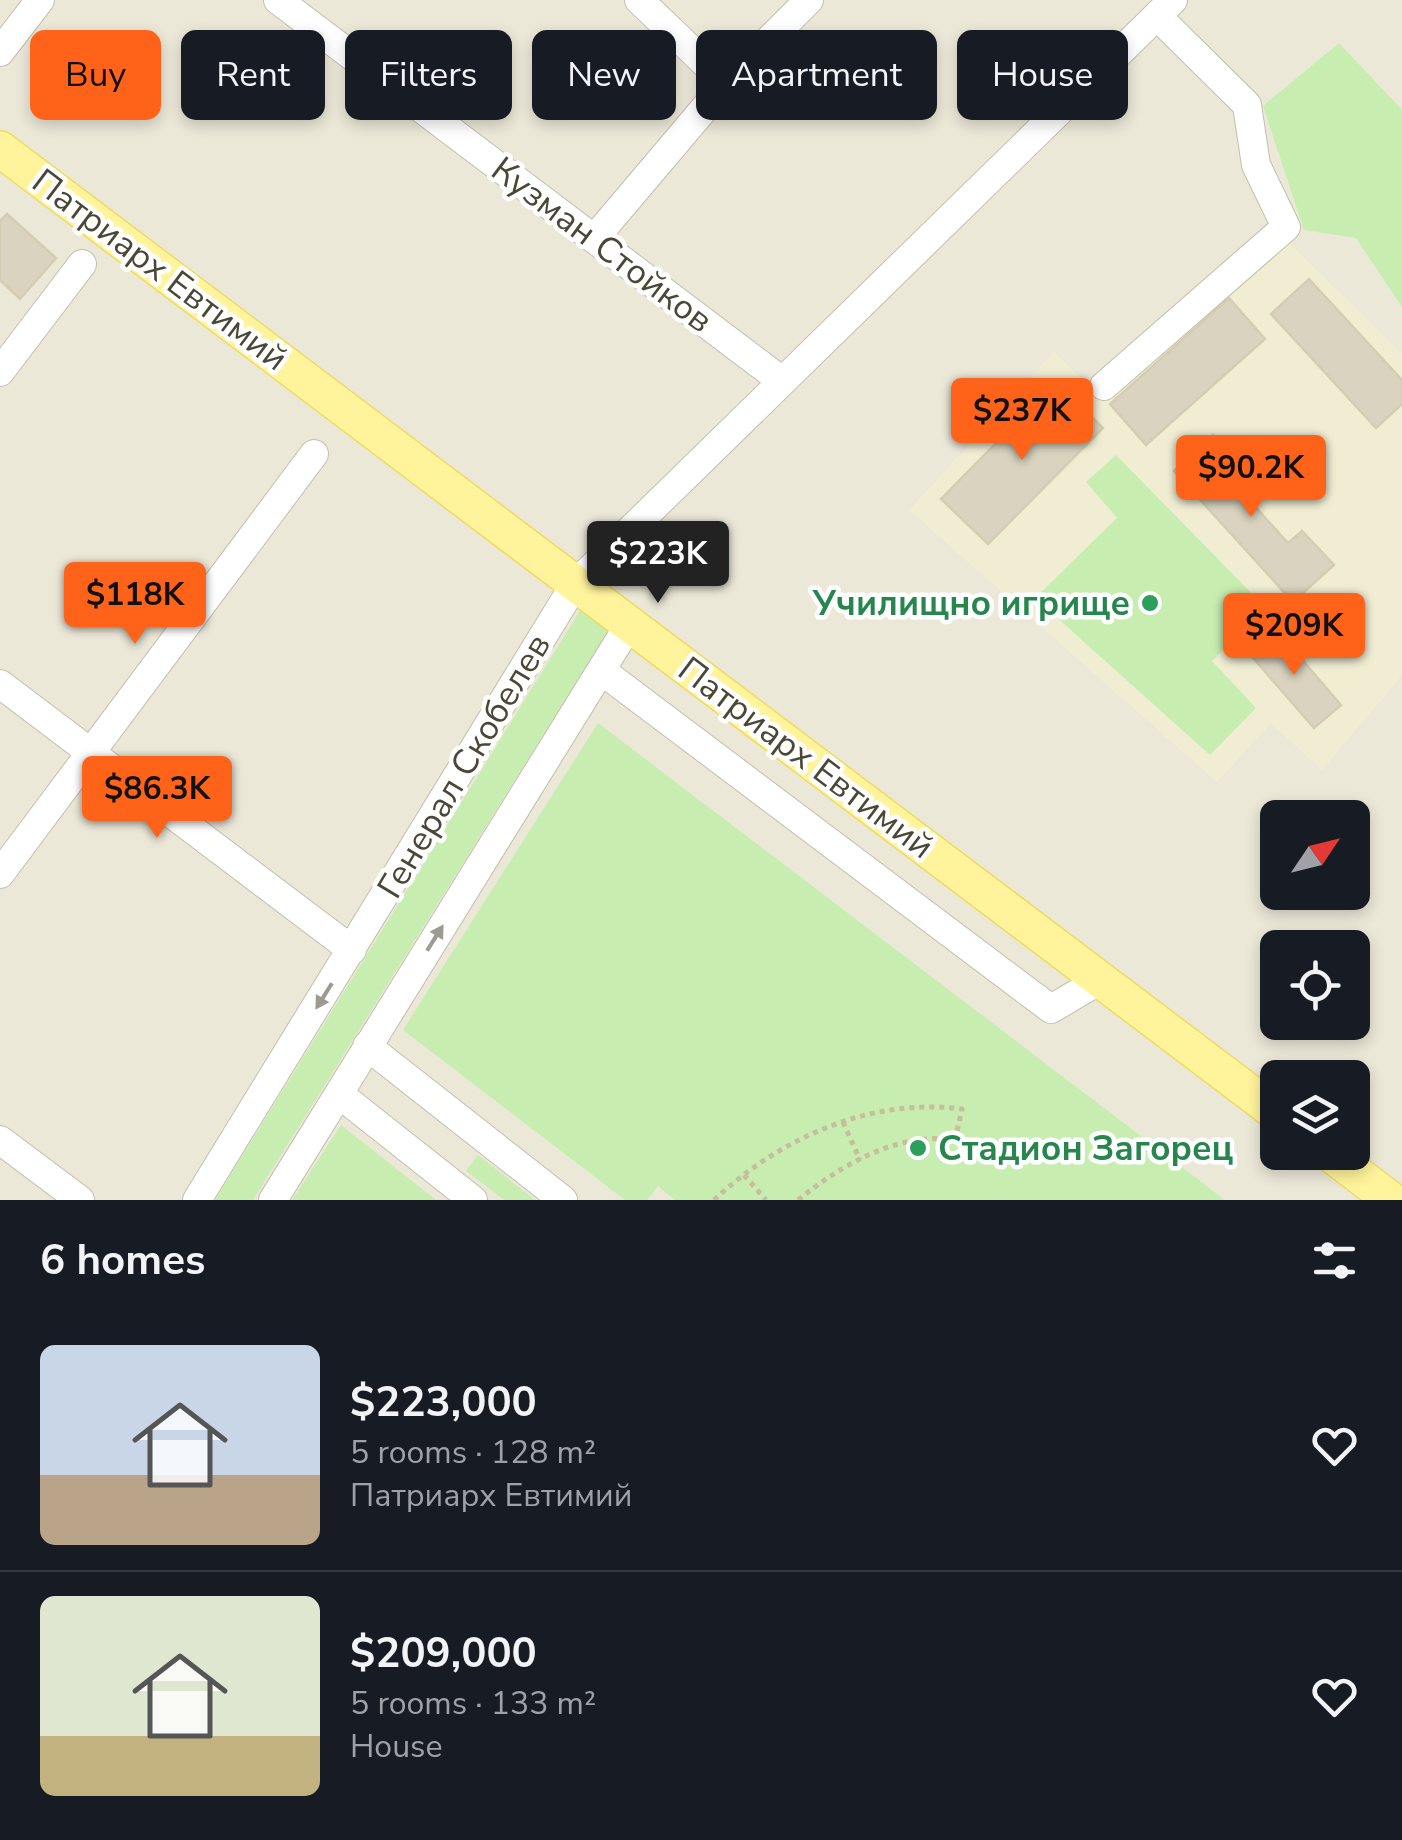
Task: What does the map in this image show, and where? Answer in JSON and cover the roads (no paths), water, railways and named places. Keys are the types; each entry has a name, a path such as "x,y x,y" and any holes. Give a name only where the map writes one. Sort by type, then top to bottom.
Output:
{"main road":[{"name":"Патриарх Евтимий","path":"0,149 1260,1100"},
{"path":"1352,1170 1391,1200"}],"street":[{"path":"0,52 40,0"},
{"name":"Кузман Стойков","path":"278,0 782,382"},
{"path":"639,0 696,54"},
{"path":"778,30 808,0"},
{"path":"1104,386 1286,227 1256,165 1247,105 1165,8"},
{"name":"Генерал Скобелев","path":"196,1200 574,584 1165,8"},
{"path":"594,239 696,118"},
{"path":"0,372 82,264"},
{"path":"0,874 314,454"},
{"name":"Генерал Скобелев","path":"273,1200 629,625"},
{"path":"602,671 1051,1009 1100,980"},
{"path":"0,684 90,756 352,950"},
{"path":"368,1046 564,1200"},
{"path":"339,1094 473,1200"},
{"path":"0,1140 80,1200"}],"place":[{"name":"Училищно игрище","path":"1150,603"},
{"name":"Стадион Загорец","path":"918,1148"}]}
